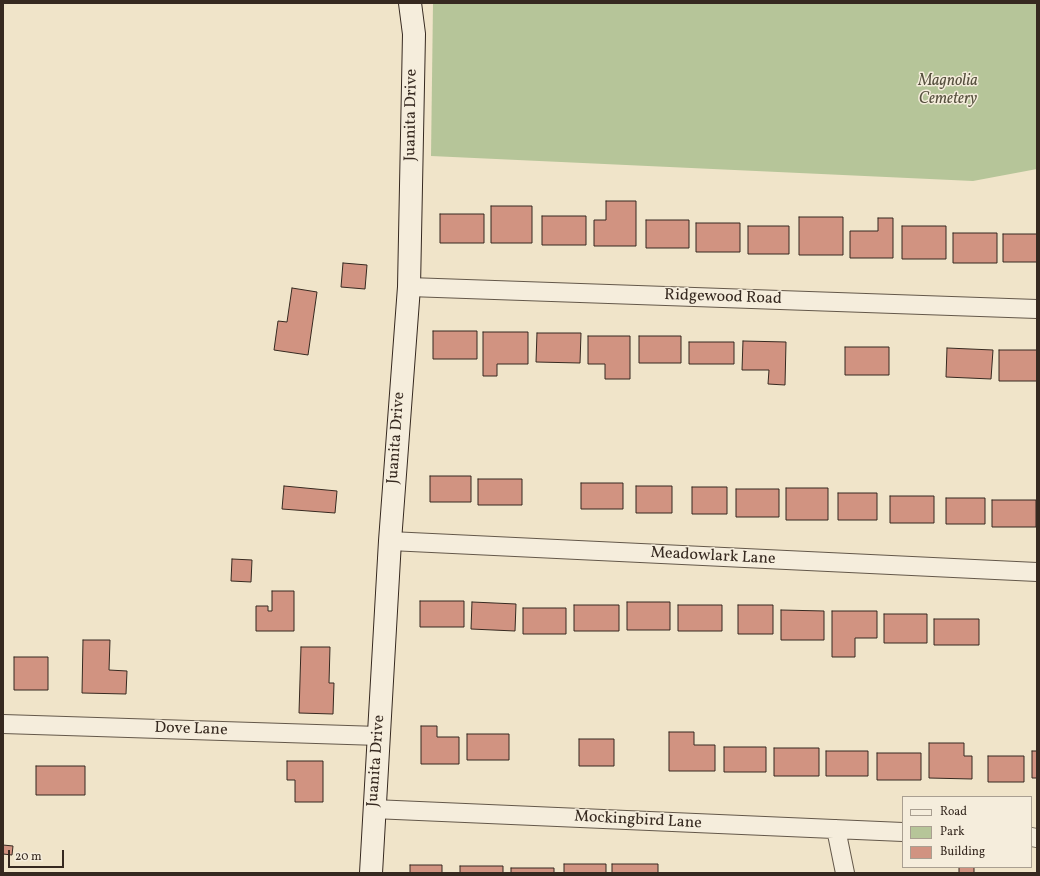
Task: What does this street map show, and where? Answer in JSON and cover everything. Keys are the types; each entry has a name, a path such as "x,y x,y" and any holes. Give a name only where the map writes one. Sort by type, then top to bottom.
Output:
{"street":[{"name":"Juanita Drive","path":"371,873 373,809 408,287 414,34 410,3"},
{"name":"Ridgewood Road","path":"408,287 1037,308"},
{"name":"Meadowlark Lane","path":"390,541 1037,572"},
{"name":"Dove Lane","path":"3,724 379,736"},
{"name":"Mockingbird Lane","path":"373,809 902,832"},
{"path":"836,829 845,873"}],"green space":[{"name":"Magnolia Cemetery","path":"433,3 1037,3 1037,169 973,181 431,156"}],"building":[{"path":"606,201 636,201 636,246 594,246 594,220 606,220"},
{"path":"491,206 532,206 532,243 491,243"},
{"path":"440,214 484,214 484,243 440,243"},
{"path":"542,216 586,216 586,245 542,245"},
{"path":"799,217 843,217 843,255 799,255"},
{"path":"878,218 893,218 893,258 850,258 850,231 878,231"},
{"path":"646,220 689,220 689,248 646,248"},
{"path":"696,223 740,223 740,252 696,252"},
{"path":"748,226 789,226 789,254 748,254"},
{"path":"902,226 946,226 946,259 902,259"},
{"path":"953,233 997,233 997,263 953,263"},
{"path":"1003,234 1037,234 1037,262 1003,262"},
{"path":"343,263 367,265 365,289 341,287"},
{"path":"292,288 317,292 308,355 274,350 278,321 287,322"},
{"path":"433,331 477,331 477,359 433,359"},
{"path":"483,332 528,332 528,364 497,364 497,376 483,376"},
{"path":"537,333 581,333 580,363 536,362"},
{"path":"588,336 630,336 630,379 605,379 605,364 588,364"},
{"path":"639,336 681,336 681,363 639,363"},
{"path":"743,341 786,342 785,385 768,384 769,370 742,370"},
{"path":"689,342 734,342 734,364 689,364"},
{"path":"845,347 889,347 889,375 845,375"},
{"path":"947,348 993,350 991,379 946,377"},
{"path":"999,350 1037,350 1037,381 999,381"},
{"path":"430,476 471,476 471,502 430,502"},
{"path":"478,479 522,479 522,505 478,505"},
{"path":"581,483 623,483 623,509 581,509"},
{"path":"284,486 337,491 335,513 282,509"},
{"path":"636,486 672,486 672,513 636,513"},
{"path":"692,487 727,487 727,514 692,514"},
{"path":"786,488 828,488 828,520 786,520"},
{"path":"736,489 779,489 779,517 736,517"},
{"path":"838,493 877,493 877,520 838,520"},
{"path":"890,496 934,496 934,523 890,523"},
{"path":"946,498 985,498 985,524 946,524"},
{"path":"992,500 1036,500 1036,527 992,527"},
{"path":"232,559 252,560 251,582 231,581"},
{"path":"272,591 294,591 294,631 256,631 256,606 268,606 268,611 272,611"},
{"path":"420,601 464,601 464,627 420,627"},
{"path":"472,602 516,604 515,631 471,629"},
{"path":"627,602 670,602 670,630 627,630"},
{"path":"574,605 619,605 619,631 574,631"},
{"path":"678,605 722,605 722,631 678,631"},
{"path":"738,605 773,605 773,634 738,634"},
{"path":"523,608 566,608 566,634 523,634"},
{"path":"781,610 824,611 824,640 781,640"},
{"path":"832,611 877,611 877,638 855,638 855,657 832,657"},
{"path":"884,614 927,614 927,643 884,643"},
{"path":"934,619 979,619 979,645 934,645"},
{"path":"83,640 110,640 109,670 127,671 126,694 82,693"},
{"path":"301,647 330,647 329,683 334,683 333,714 299,713"},
{"path":"14,657 48,657 48,690 14,690"},
{"path":"421,726 437,726 437,737 459,737 459,764 421,764"},
{"path":"669,732 694,732 694,745 715,745 715,771 669,771"},
{"path":"467,734 509,734 509,760 467,760"},
{"path":"579,739 614,739 614,766 579,766"},
{"path":"929,743 964,743 964,756 972,756 972,779 929,778"},
{"path":"724,747 766,747 766,772 724,772"},
{"path":"774,748 819,748 819,776 774,776"},
{"path":"826,751 868,751 868,776 826,776"},
{"path":"1032,751 1037,751 1037,778 1032,778"},
{"path":"877,753 921,753 921,780 877,780"},
{"path":"988,756 1024,756 1024,782 988,782"},
{"path":"287,761 323,761 323,802 295,802 295,780 287,780"},
{"path":"36,766 85,766 85,795 36,795"},
{"path":"3,845 13,846 12,855 3,854"},
{"path":"564,864 606,864 606,873 564,873"},
{"path":"612,864 658,864 658,873 612,873"},
{"path":"410,865 442,865 442,873 410,873"},
{"path":"460,866 503,866 503,873 460,873"},
{"path":"511,868 554,868 554,873 511,873"},
{"path":"959,868 974,868 974,873 959,873"}]}
